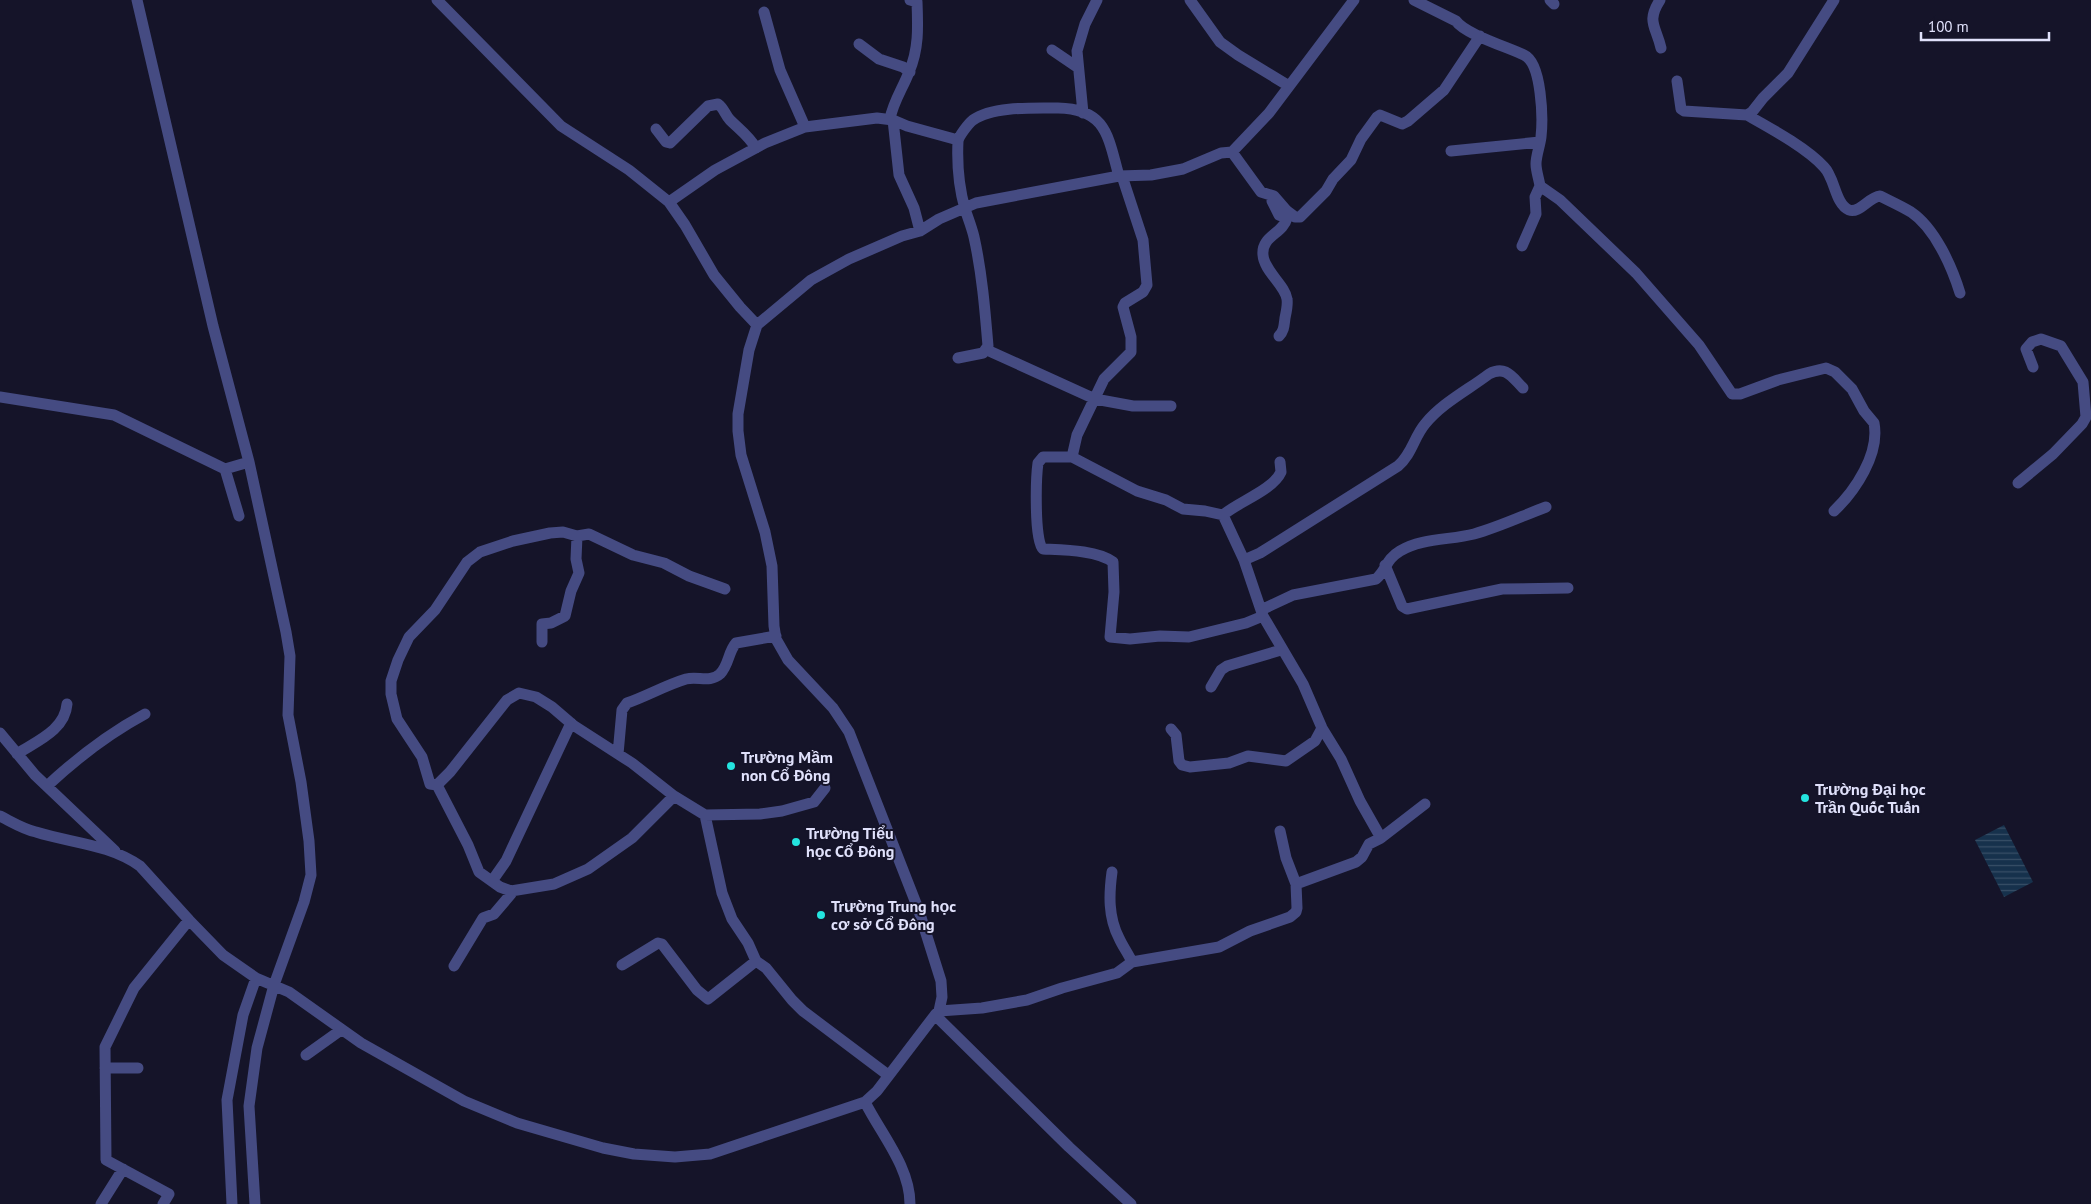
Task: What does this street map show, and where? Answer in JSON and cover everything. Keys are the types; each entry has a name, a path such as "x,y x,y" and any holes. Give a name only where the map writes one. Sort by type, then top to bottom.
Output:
{"street":[{"path":"137,0 213,326 249,462 289,647 288,715 301,782 311,862 311,875 304,902 265,982 243,1015 228,1100 232,1204"},
{"path":"437,0 561,126 629,170 669,202 685,225 714,275 757,325"},
{"path":"1083,113 1077,67 1077,51 1079,40 1097,0"},
{"path":"1190,0 1220,42 1290,86"},
{"path":"0,816 37,833 117,853 128,858 140,866 223,955 265,982 290,992 341,1030 464,1102 523,1125 602,1148 634,1154 693,1157 733,1148 865,1102 877,1091 937,1013 942,997 941,981 919,911 849,732 833,708 788,660 782,652 776,636 772,566 765,532 741,455 738,431 738,414 749,350 757,325 772,310 811,280 849,259 902,236 920,231 938,219 976,202 1120,176 1183,169 1221,153 1232,152 1269,113 1354,0"},
{"path":"1414,0 1456,20 1459,25 1480,36 1526,56 1533,63 1540,87 1540,142 1536,164 1540,186 1535,197 1536,214 1522,246"},
{"path":"1660,0 1653,14 1652,26 1662,48"},
{"path":"1747,115 1788,73 1834,0"},
{"path":"916,1 918,36 910,72 893,105 892,120 899,175 914,208 920,231"},
{"path":"764,12 780,70 805,127"},
{"path":"1232,152 1261,192 1268,196 1274,196 1287,211 1295,217 1300,217 1326,191 1333,179 1351,160 1361,139 1376,116 1380,115 1402,124 1408,121 1444,90 1480,36"},
{"path":"859,44 879,59 910,72"},
{"path":"1052,50 1077,67"},
{"path":"1677,81 1681,108 1684,111 1691,113 1747,115 1792,142 1825,168 1842,205 1850,211 1856,211 1875,197 1880,196 1912,212 1929,230 1952,270 1960,294"},
{"path":"656,129 666,142 671,143 708,106 718,104 723,107 729,120 747,135 756,148"},
{"path":"987,350 986,319 981,276 974,237 964,208 958,140 971,121 992,112 1045,108 1074,109 1104,127 1143,240 1147,285 1143,292 1123,306 1131,337 1131,352 1106,377 1076,435 1072,457"},
{"path":"669,202 715,170 756,148 805,127 877,118 892,120 958,140"},
{"path":"1451,151 1540,142"},
{"path":"1540,186 1567,206 1636,273 1699,345 1732,394 1740,394 1778,380 1823,368 1835,372 1852,390 1864,411 1874,423 1874,437 1862,476 1848,498 1834,511"},
{"path":"1268,196 1278,215 1287,218 1285,225 1270,237 1263,246 1262,256 1287,298 1283,331 1279,336"},
{"path":"2018,483 2053,454 2084,422 2086,414 2088,386 2066,351 2058,344 2041,339 2028,345 2026,349 2033,367"},
{"path":"987,350 1095,399 1133,406 1171,406"},
{"path":"958,358 983,353 987,350"},
{"path":"1244,560 1260,553 1398,466 1406,459 1421,429 1437,411 1496,370 1504,370 1523,388"},
{"path":"0,397 114,415 225,469 249,462"},
{"path":"1280,462 1282,472 1274,482 1233,506 1222,515 1183,509 1166,500 1137,491 1072,457 1043,457 1038,463 1036,518 1039,545 1043,550 1081,552 1107,558 1113,562 1114,592 1110,637 1130,639 1160,636 1189,637 1246,623 1293,596 1376,579 1383,573 1385,565 1392,556 1406,548 1475,533 1546,507"},
{"path":"225,469 240,516"},
{"path":"1222,515 1244,560 1262,613 1303,684 1322,728 1341,760 1360,801 1381,838"},
{"path":"674,796 632,838 588,869 554,884 511,891 500,887 479,872 468,845 437,785 429,783 422,757 397,719 391,694 391,681 406,642 435,610 467,562 480,552 513,541 550,533 563,532 577,536 589,534 633,555 664,563 689,576 726,589"},
{"path":"542,642 542,624 551,623 565,616 571,591 579,573 576,560 577,536"},
{"path":"1385,565 1402,606 1407,609 1502,589 1568,588"},
{"path":"618,754 622,710 627,703 685,679 714,678 722,672 728,663 732,648 736,643 776,636"},
{"path":"1211,687 1221,670 1227,666 1282,650"},
{"path":"437,785 450,772 507,700 519,693 536,697 552,707 571,723 632,763 674,796 705,815 734,815 782,811 814,802 825,788"},
{"path":"18,754 60,724 67,704"},
{"path":"47,786 95,745 121,727 145,714"},
{"path":"492,881 506,861 571,723"},
{"path":"1171,728 1176,735 1179,760 1182,765 1190,767 1229,762 1248,756 1286,761 1315,741 1322,728"},
{"path":"0,733 47,786 117,853"},
{"path":"1296,884 1356,862 1362,857 1369,844 1381,838 1425,804"},
{"path":"705,815 722,893 732,918 748,943 756,961 766,968 792,1000 803,1010 888,1075"},
{"path":"937,1013 1027,1000 1117,973 1132,962 1219,947 1250,930 1290,917 1296,912 1297,908 1296,884 1286,858 1280,831"},
{"path":"1112,872 1110,901 1113,922 1118,937 1132,962"},
{"path":"454,966 483,918 494,914 511,894 511,891"},
{"path":"163,1204 169,1194 106,1160 105,1047 134,988 189,920"},
{"path":"622,965 658,943 662,944 697,990 708,999 756,961"},
{"path":"255,1204 249,1106 265,982"},
{"path":"937,1013 1069,1147 1131,1204"},
{"path":"306,1055 341,1030"},
{"path":"105,1068 138,1068"},
{"path":"865,1102 901,1166 908,1188 910,1204"},
{"path":"101,1204 123,1169"}],"water":[{"path":"2004,825 2033,882 2004,897 1975,840"}],"place":[{"name":"Trường Mầm non Cổ Đông","path":"731,766"},
{"name":"Trường Đại học Trần Quốc Tuấn","path":"1805,798"},
{"name":"Trường Tiểu học Cổ Đông","path":"796,842"},
{"name":"Trường Trung học cơ sở Cổ Đông","path":"821,915"}]}
